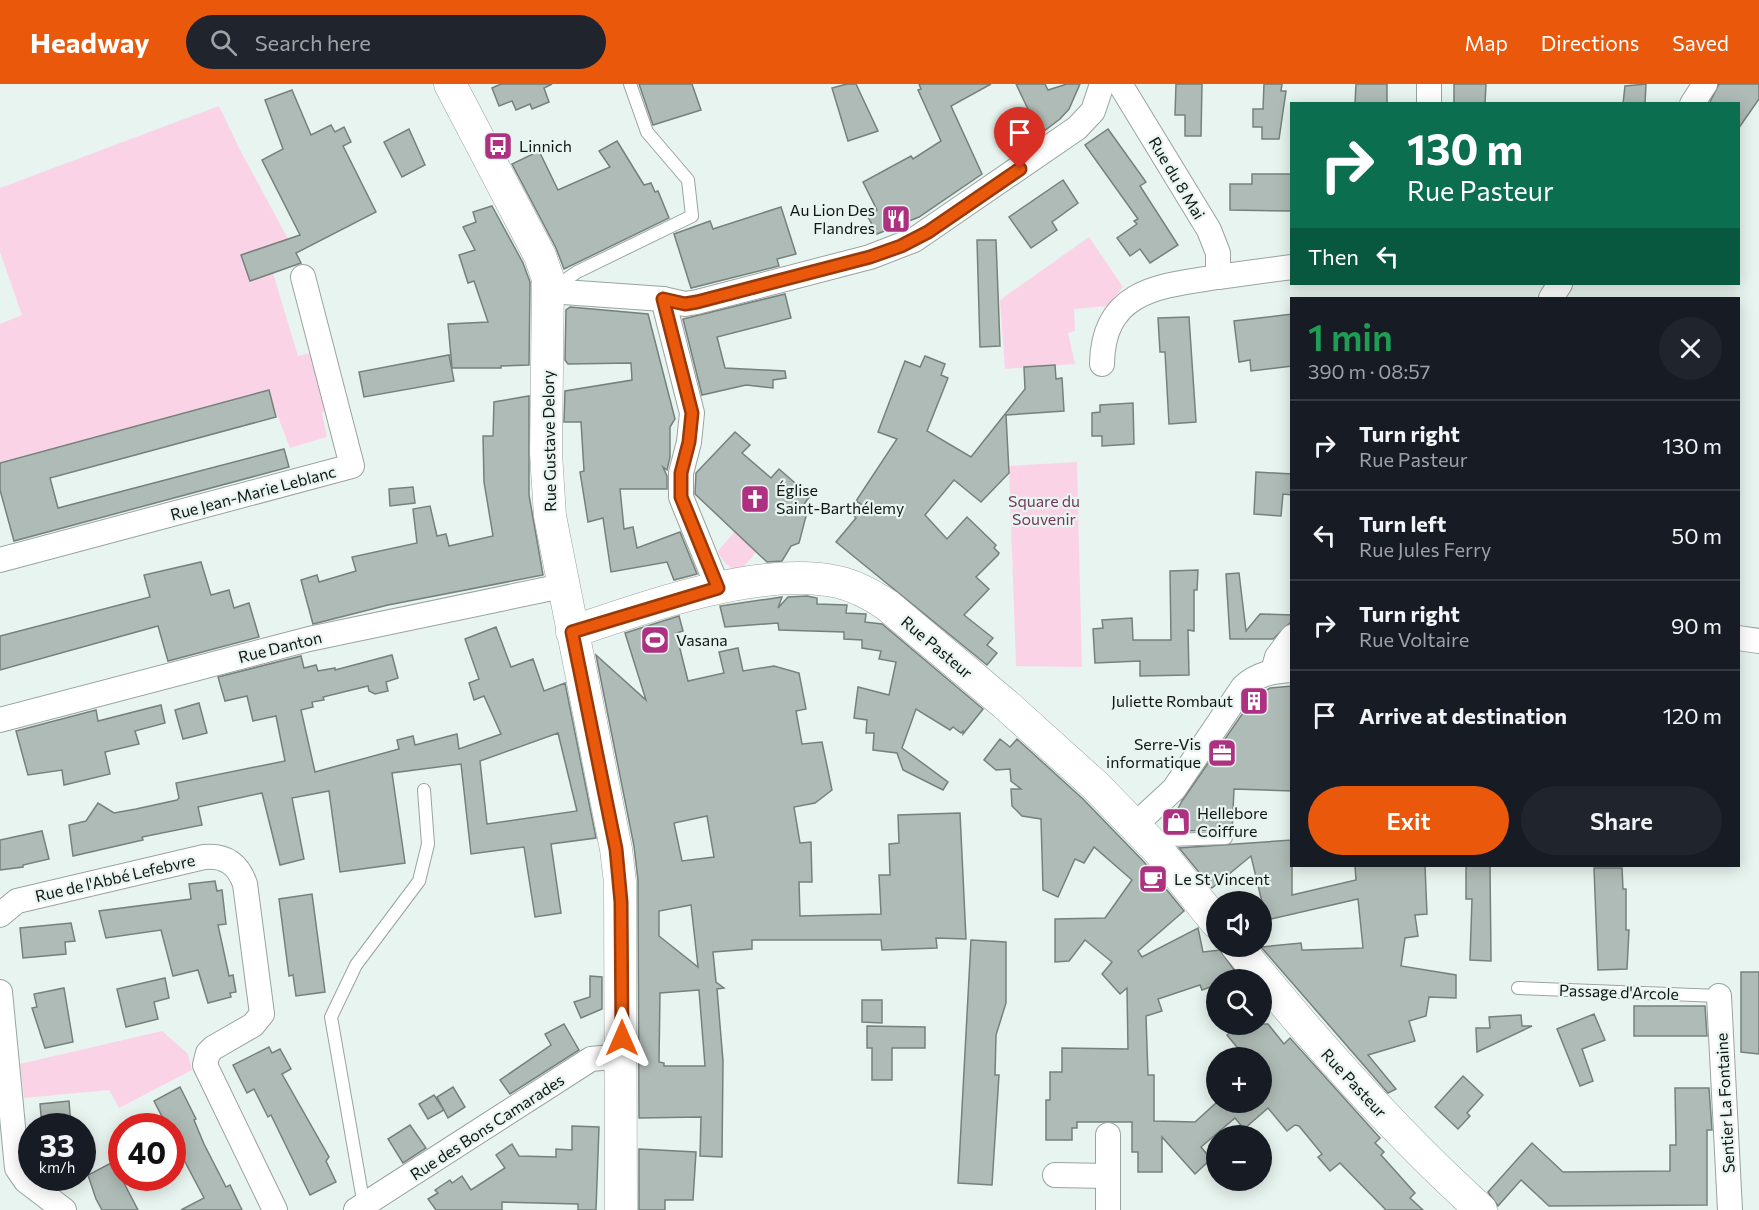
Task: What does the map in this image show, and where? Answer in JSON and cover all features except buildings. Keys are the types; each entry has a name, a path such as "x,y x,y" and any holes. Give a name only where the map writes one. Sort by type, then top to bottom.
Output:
{"street":[{"name":"Rue Gustave Delory","path":"450,84 540,256 549,291 546,475 552,535 617,858 621,902 621,1210"},
{"path":"549,291 663,299 685,304 870,257 914,240 1077,129 1093,111 1102,84"},
{"name":"Rue du 8 Mai","path":"1120,84 1209,230 1218,254 1218,277"},
{"path":"1429,84 1429,102"},
{"path":"1693,102 1705,84"},
{"path":"1102,364 1102,342 1121,310 1139,294 1159,287 1290,267"},
{"name":"Rue Jean-Marie Leblanc","path":"0,560 352,466 303,277"},
{"path":"663,299 692,413 689,442 681,473 681,497 718,588"},
{"name":"Rue Pasteur","path":"572,632 718,588 795,578 827,580 853,586 876,598 1050,743 1135,825 1206,910"},
{"name":"Rue Danton","path":"0,720 309,639 562,586"},
{"path":"1740,638 1759,641"},
{"path":"1135,825 1174,789 1239,691 1251,680 1282,670 1278,657 1290,640"},
{"name":"Rue de l'Abbé Lefebvre","path":"0,915 17,901 204,857 221,858 237,866 244,884 262,1014 253,1025 213,1048 205,1059 205,1065 275,1210"},
{"name":"Rue Pasteur","path":"1246,957 1298,1021 1365,1096 1434,1167 1481,1210"},
{"path":"0,992 5,1104 17,1168 26,1181 64,1210"},
{"name":"Sentier La Fontaine","path":"1719,996 1731,1210"},
{"name":"Rue des Bons Camarades","path":"360,1208 591,1059 622,1056"},
{"path":"1108,1135 1108,1210"},
{"path":"1055,1175 1108,1176"}],"lane":[{"path":"549,291 577,272 692,216 688,180 647,132 630,84"},
{"path":"360,1208 331,1017 356,965 419,881 428,844 424,790"},
{"path":"1158,850 1169,840 1226,838"},
{"name":"Passage d'Arcole","path":"1518,988 1719,996"}],"green space":[{"path":"219,106 301,263 273,273 298,356 316,352 329,406 322,413 327,437 290,448 268,391 0,462 0,324 22,315 0,252 0,188"},
{"path":"1089,237 1123,287 1108,306 1074,309 1075,331 1068,333 1075,364 1005,369 1000,300"},
{"name":"Square du Souvenir","path":"1077,462 1082,667 1016,666 1009,466"},
{"path":"738,528 757,551 740,571 726,564 718,551"},
{"path":"162,1031 188,1054 192,1070 119,1108 109,1090 24,1098 20,1064"}],"place":[{"name":"Linnich","path":"498,146"},
{"name":"Au Lion Des Flandres","path":"896,219"},
{"name":"Église Saint-Barthélemy","path":"755,499"},
{"name":"Vasana","path":"655,640"},
{"name":"Juliette Rombaut","path":"1254,701"},
{"name":"Serre-Vis informatique","path":"1222,753"},
{"name":"Hellebore Coiffure","path":"1176,822"},
{"name":"Le St Vincent","path":"1153,879"}],"route":[{"path":"622,1038 621,902 616,849 572,632 718,588 681,497 681,473 689,442 692,413 663,299 685,304 697,302 765,286 870,257 901,246 928,232 1020,169"}]}
